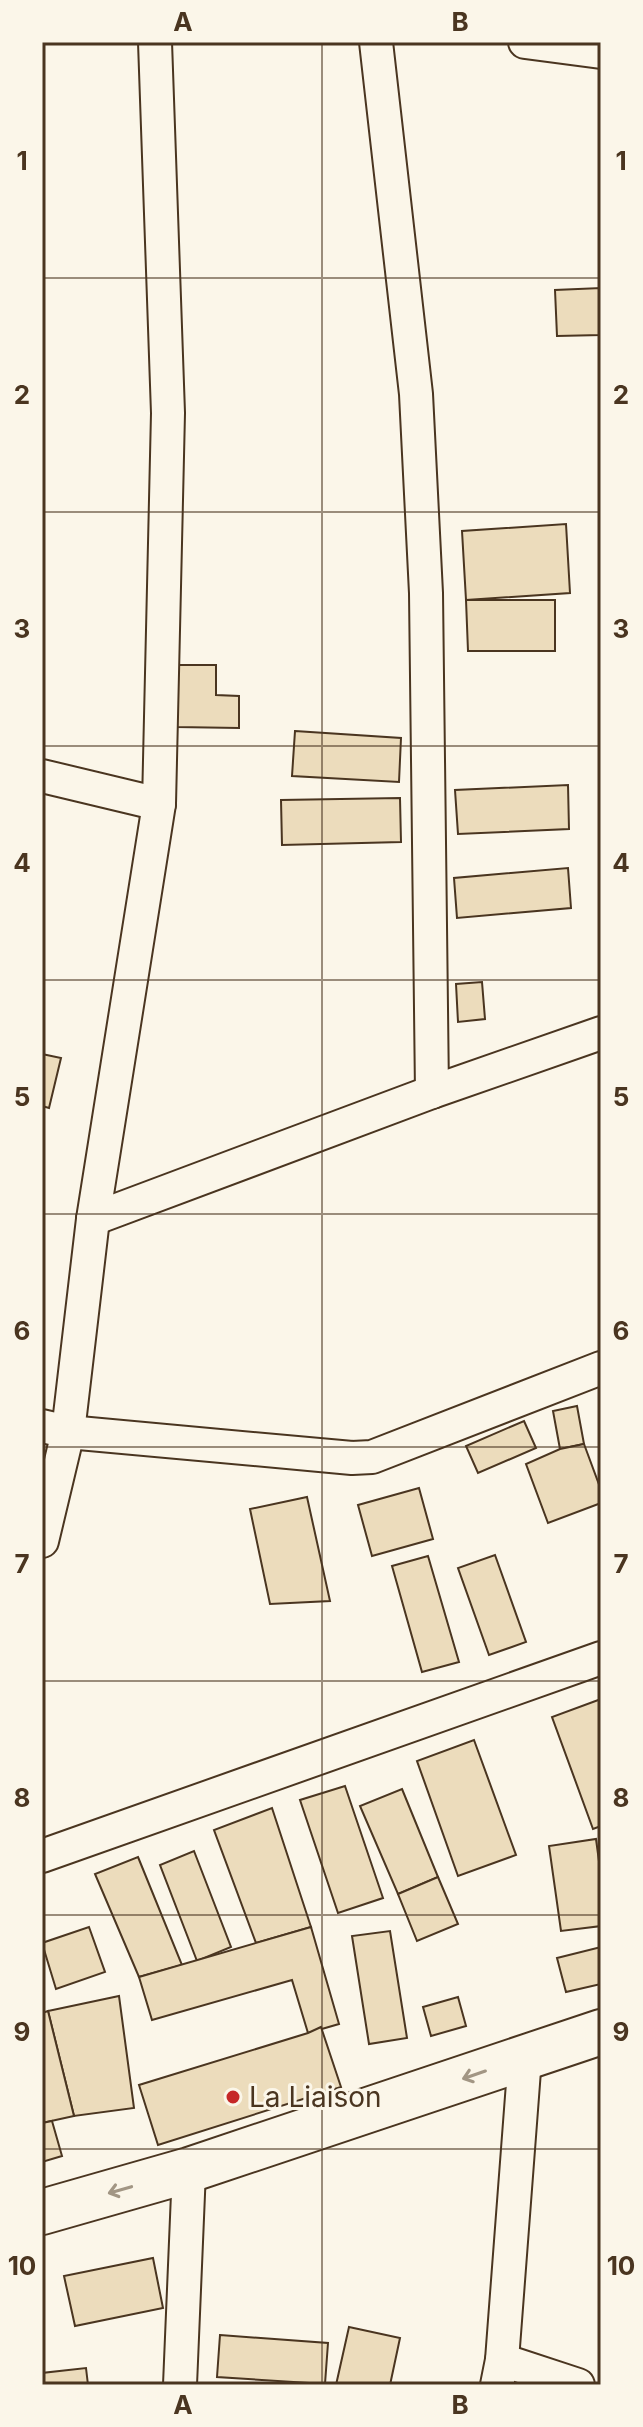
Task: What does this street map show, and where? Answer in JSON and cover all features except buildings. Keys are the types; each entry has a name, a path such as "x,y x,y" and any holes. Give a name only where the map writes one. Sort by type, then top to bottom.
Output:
{"main road":[{"path":"42,2212 189,2170 601,2032"}],"street":[{"path":"42,1541 55,1429 93,1219 159,804 168,413 155,42"},
{"path":"376,42 418,423 426,593 432,1092"},
{"path":"525,42 601,52"},
{"path":"42,776 159,804"},
{"path":"93,1219 432,1092 601,1033"},
{"path":"55,1429 352,1458 372,1457 601,1368"},
{"path":"42,1856 601,1658"},
{"path":"525,2057 499,2373 578,2385"},
{"path":"180,2385 189,2170"}],"place":[{"name":"La Liaison","path":"233,2097"}]}
